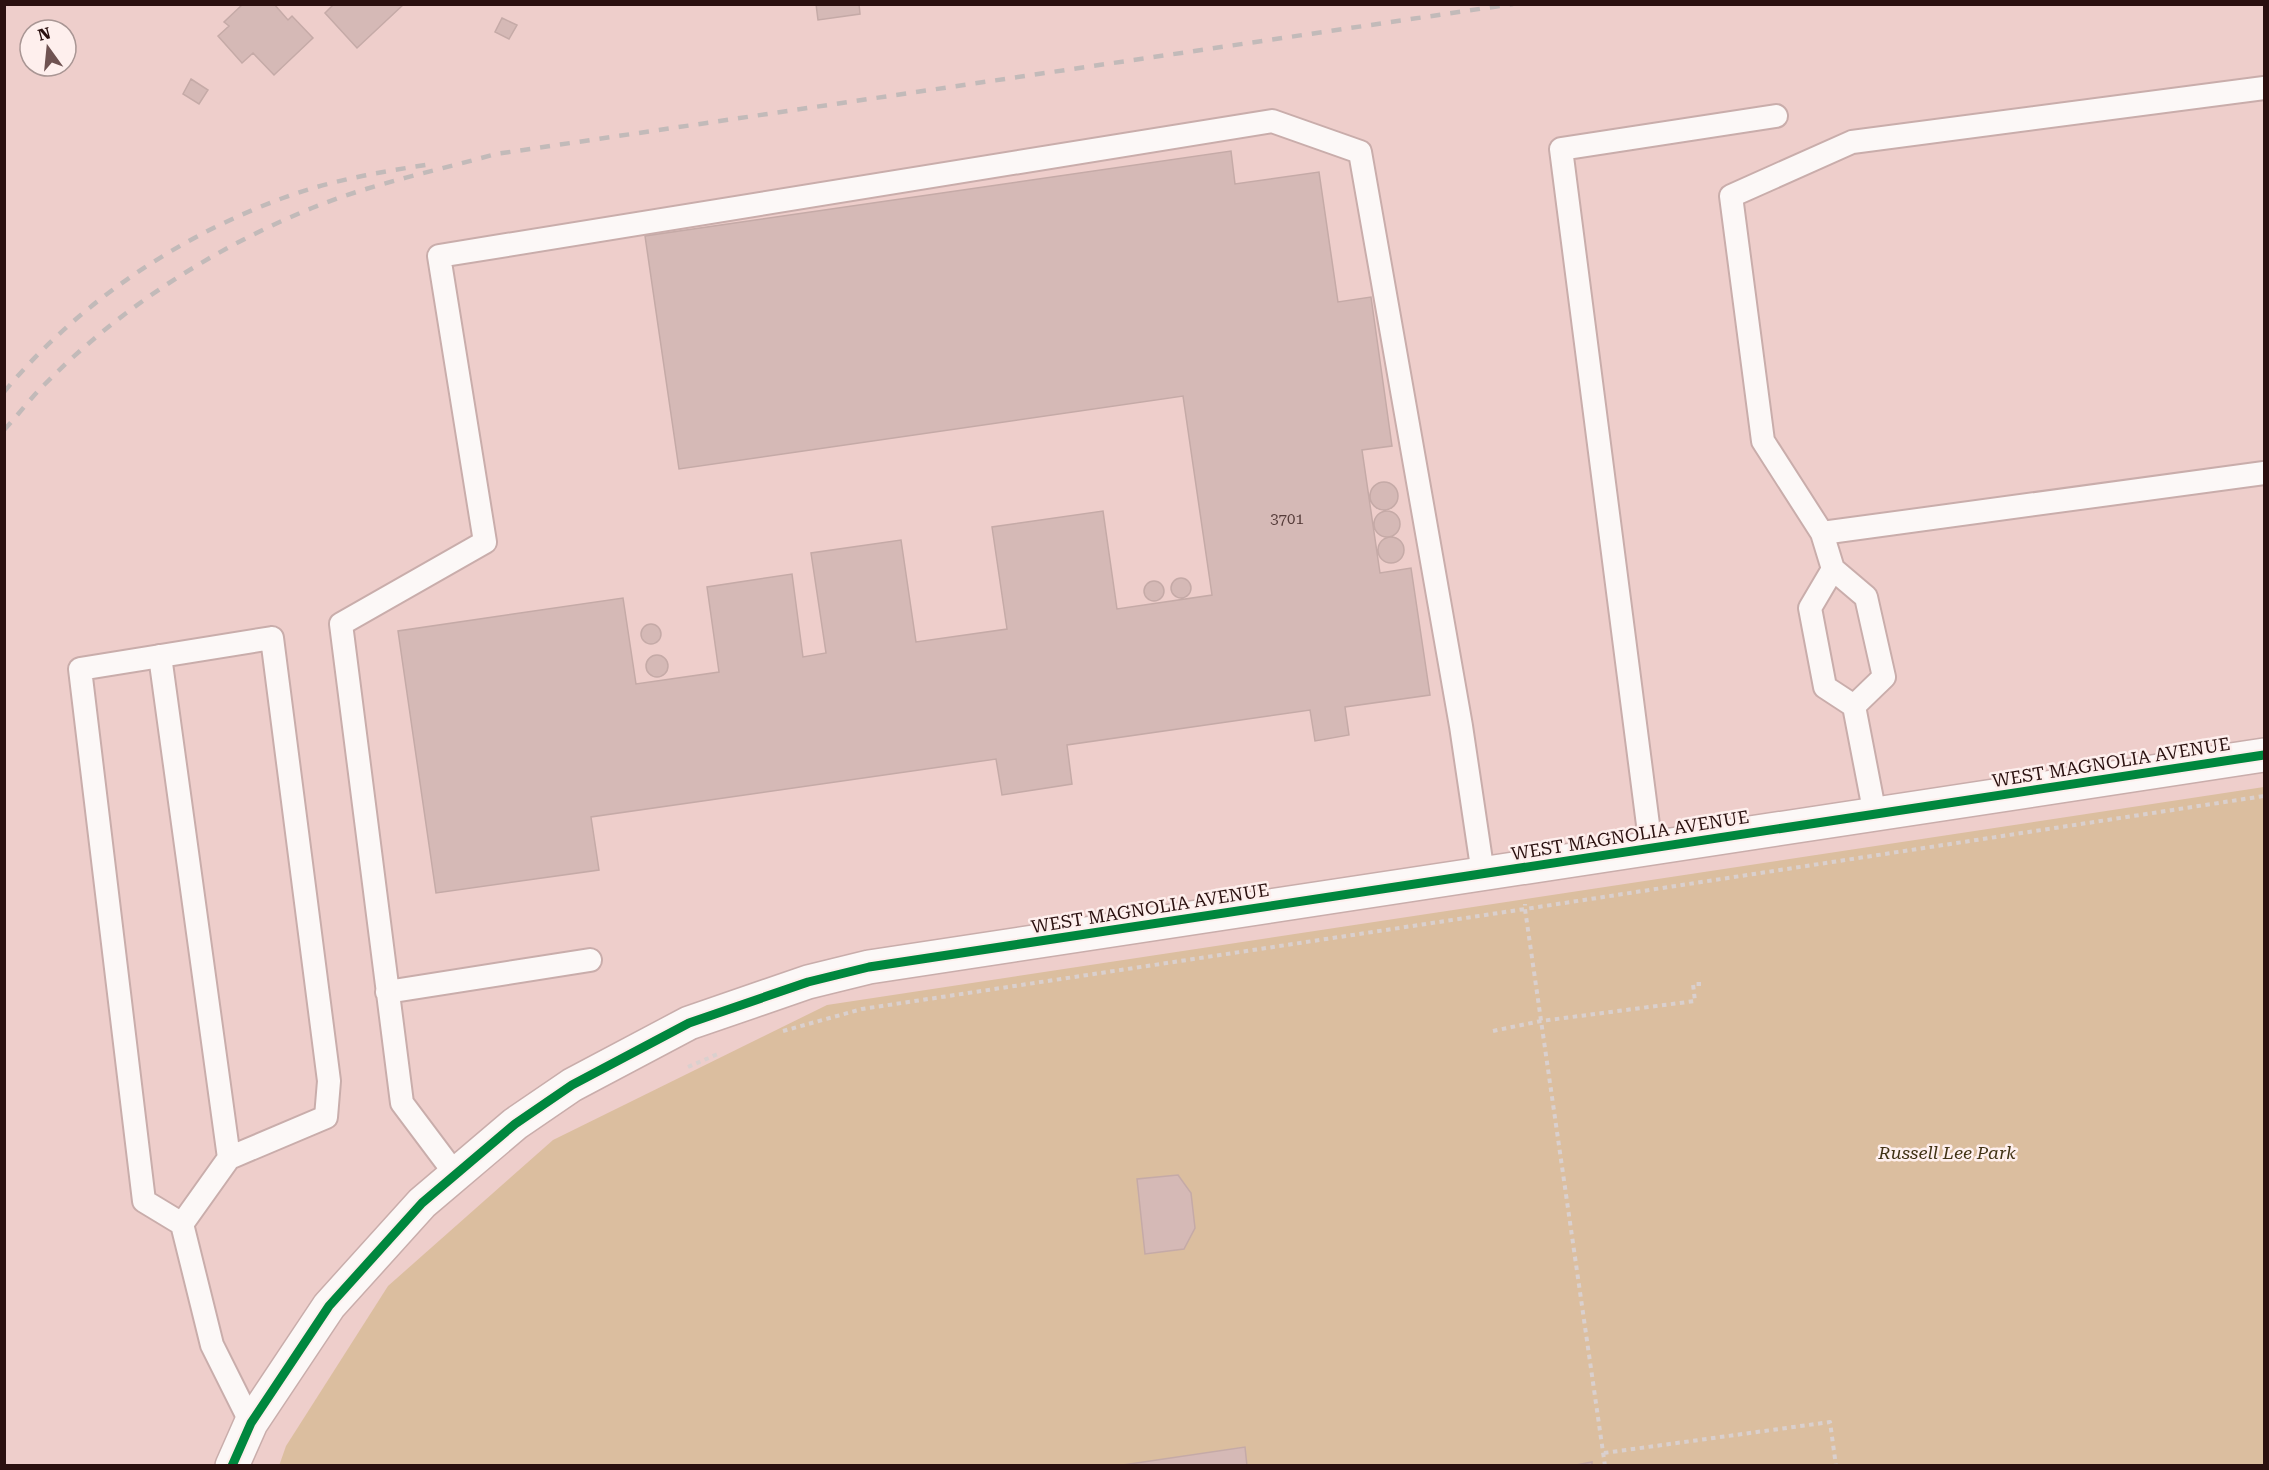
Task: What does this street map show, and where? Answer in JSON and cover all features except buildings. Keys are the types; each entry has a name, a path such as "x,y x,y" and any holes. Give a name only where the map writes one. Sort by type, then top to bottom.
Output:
{"street":[{"name":"WEST MAGNOLIA AVENUE","path":"232,1466 251,1423 329,1306 422,1203 515,1125 572,1085 688,1023 808,982 869,968 2265,755"}],"lane":[{"path":"1854,706 1884,676 1866,597 1833,569 1822,533 1762,441 1731,196 1852,142 2265,88"},
{"path":"1651,848 1561,149 1776,116"},
{"path":"456,1174 402,1103 341,624 485,542 439,256 1272,122 1360,153 1461,726 1483,874"},
{"path":"1822,533 2265,473"},
{"path":"1833,569 1810,608 1825,687 1854,706 1875,814"},
{"path":"182,1224 229,1158 326,1117 329,1081 272,638 80,669 144,1201 182,1224 212,1345 251,1423"},
{"path":"160,656 229,1158"},
{"path":"387,992 590,960"}],"path":[{"path":"772,1035 862,1009 2265,796"},
{"path":"1525,909 1605,1466"},
{"path":"1493,1031 1541,1021 1695,1001 1693,984 1701,984"},
{"path":"682,1070 722,1052"},
{"path":"1604,1454 1830,1422 1836,1466"}],"green space":[{"name":"Russell Lee Park","path":"2264,787 2264,1465 279,1466 286,1446 388,1286 553,1140 827,1005"}],"railway":[{"path":"4,430 39,390 73,357 136,306 169,283 203,262 275,224 334,199 380,185 496,154 1513,4"},
{"path":"4,392 63,330 96,302 167,253 205,232 283,198 319,186 431,164"}],"cycle path":[{"path":"232,1466 251,1423 329,1306 422,1203 515,1124 572,1085 689,1023 808,982 869,967 2264,755"}]}
